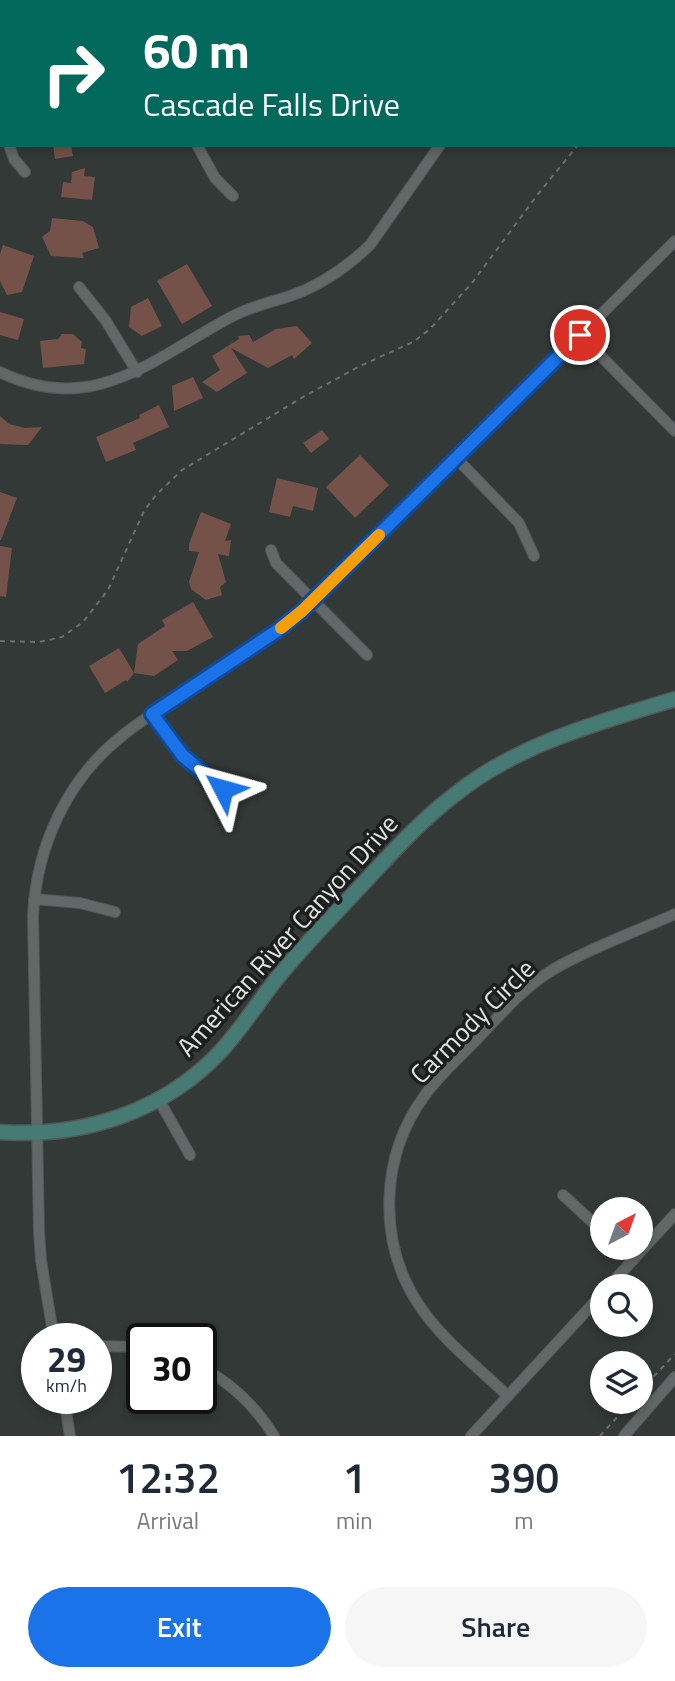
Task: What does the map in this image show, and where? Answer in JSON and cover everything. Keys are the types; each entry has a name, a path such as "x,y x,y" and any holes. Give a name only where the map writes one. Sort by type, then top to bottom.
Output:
{"street":[{"path":"10,147 14,159 25,172"},
{"path":"198,147 215,178 233,196"},
{"path":"0,372 24,382 65,388 98,385 137,372 235,315 308,289 341,270 376,237 439,147"},
{"path":"51,1323 41,1260 34,899 37,874 48,838 63,804 103,752 152,714 278,630 313,600 675,241"},
{"path":"79,287 106,321 137,372"},
{"path":"580,335 675,431"},
{"path":"456,458 519,523 534,556"},
{"path":"271,550 276,563 367,655"},
{"name":"American River Canyon Drive","path":"0,1132 37,1134 93,1126 159,1100 184,1083 221,1051 293,958 411,832 456,793 488,771 531,748 586,726 675,699"},
{"path":"152,714 183,756 223,789"},
{"path":"34,899 80,904 115,912"},
{"name":"Carmody Circle","path":"508,1396 442,1335 408,1288 395,1252 390,1223 389,1194 395,1156 405,1129 424,1095 527,988 554,969 675,914"},
{"path":"159,1100 190,1155"},
{"path":"563,1195 590,1220"},
{"path":"653,1238 675,1214"},
{"path":"620,1274 633,1260"},
{"path":"471,1436 590,1307"},
{"path":"217,1376 244,1398 274,1436"},
{"path":"624,1436 675,1377"},
{"path":"67,1414 70,1436"}],"path":[{"path":"0,640 39,642 62,637 83,622 108,590 144,511 181,470 303,397 360,366 413,342 430,329 472,283 576,147"},
{"path":"653,1377 675,1354"},
{"path":"600,1436 620,1414"}],"building":[{"path":"53,147 71,147 73,156 55,159"},
{"path":"85,168 84,176 95,177 92,200 61,197 63,182 71,183 72,172"},
{"path":"52,218 83,221 93,227 99,248 82,253 84,258 51,256 42,237 50,231"},
{"path":"3,245 34,256 22,292 7,295 0,281 0,254"},
{"path":"187,264 212,306 182,324 157,281"},
{"path":"148,298 162,326 142,336 129,327 131,307"},
{"path":"0,312 24,319 18,340 0,335"},
{"path":"297,326 312,343 294,359 292,355 268,368 231,348 247,373 217,392 202,382 220,370 212,356 239,339 238,336 249,335 253,342 276,329"},
{"path":"62,334 73,334 82,342 81,348 86,349 84,364 43,368 40,341 58,339"},
{"path":"193,377 203,398 174,411 172,386"},
{"path":"159,405 169,427 133,443 136,450 106,462 96,437 140,418 139,415"},
{"path":"0,416 9,424 25,428 42,427 28,445 0,444"},
{"path":"322,430 329,439 311,453 303,443"},
{"path":"360,455 389,485 355,518 326,487"},
{"path":"277,478 318,488 313,511 293,506 290,517 269,512"},
{"path":"0,492 17,498 1,540 0,540"},
{"path":"201,512 231,524 225,541 231,540 229,556 218,554 226,582 220,587 222,595 206,600 191,589 189,582 199,552 189,551 189,544"},
{"path":"0,546 12,548 6,597 0,596"},
{"path":"193,602 213,637 187,651 172,651 178,660 154,676 134,673 138,644 165,626 162,620"},
{"path":"119,648 134,673 127,682 126,680 105,693 89,666"}],"slow traffic":[{"path":"281,628 302,611 379,535"}],"route":[{"path":"223,789 183,756 152,714 302,611 580,335"}]}
